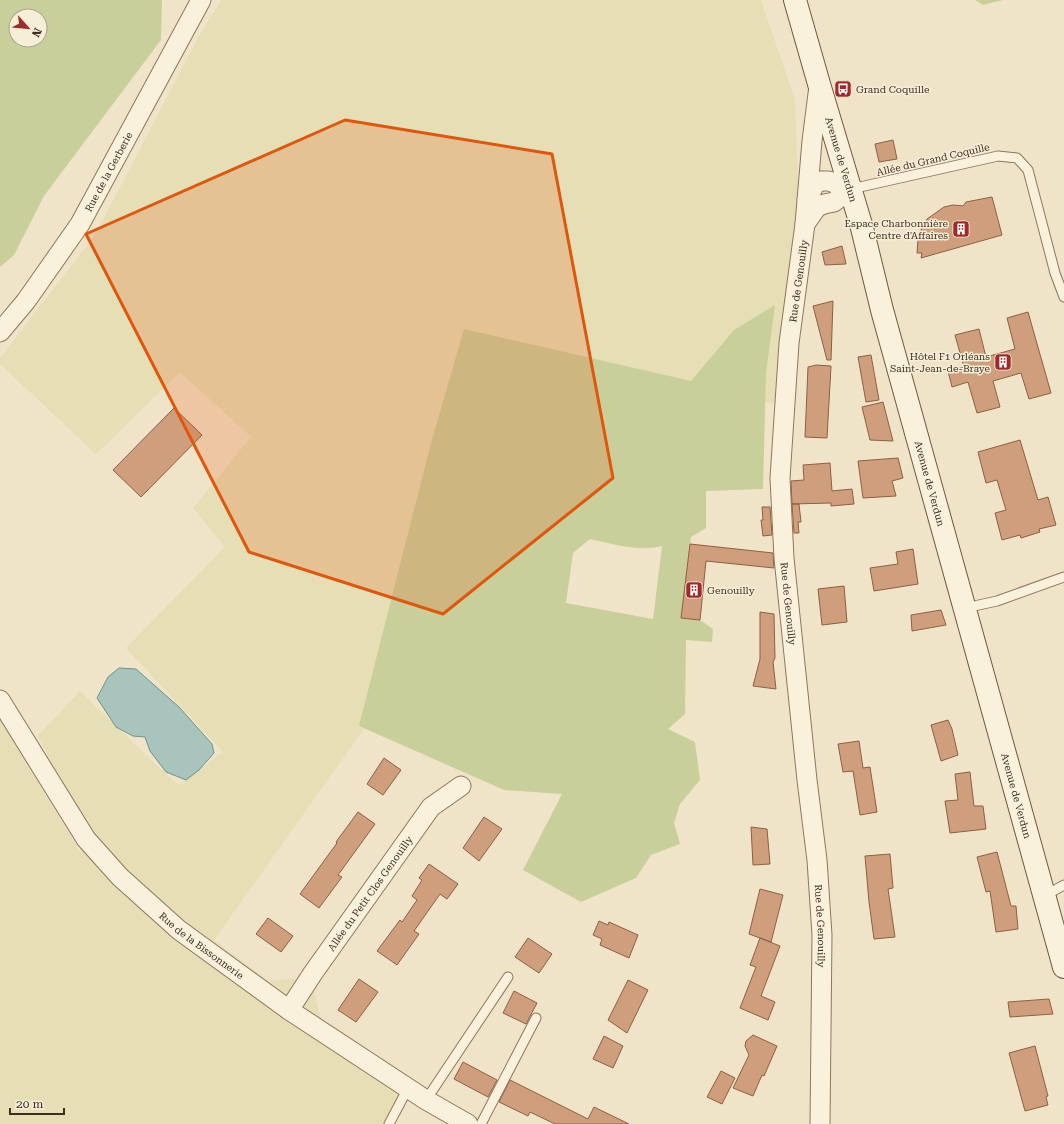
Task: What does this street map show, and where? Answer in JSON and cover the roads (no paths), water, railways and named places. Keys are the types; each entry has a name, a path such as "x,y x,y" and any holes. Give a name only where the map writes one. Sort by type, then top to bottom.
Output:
{"main road":[{"name":"Avenue de Verdun","path":"795,0 862,228 882,310 1064,967"}],"street":[{"name":"Rue de la Gerberie","path":"0,332 26,301 80,224 201,0"},
{"name":"Rue de Genouilly","path":"819,84 812,141 805,224 789,343 780,478 784,558 807,780 817,860 822,936 820,1124"},
{"path":"807,201 815,184 821,181 829,181 851,189"},
{"path":"805,224 817,207 834,202 851,189"},
{"name":"Rue de la Bissonnerie","path":"0,700 86,840 120,877 179,930 289,1010 426,1100 468,1124"},
{"name":"Allée du Petit Clos Genouilly","path":"289,1010 313,973 431,807 461,786"}],"lane":[{"name":"Allée du Grand Coquille","path":"851,189 998,156 1017,158 1028,170 1055,273 1064,297"},
{"path":"965,608 997,601 1064,577"},
{"path":"1044,896 1064,886"},
{"path":"426,1100 508,977"},
{"path":"481,1124 536,1018"},
{"path":"389,1124 408,1088"}],"water":[{"path":"119,668 136,669 179,707 212,744 214,753 199,770 186,780 166,772 150,751 145,737 133,736 116,727 97,698 108,677"}],"place":[{"name":"Grand Coquille","path":"843,89"},
{"name":"Espace Charbonnière Centre d'Affaires","path":"961,229"},
{"name":"Hôtel F1 Orléans Saint-Jean-de-Braye","path":"1003,362"},
{"name":"Genouilly","path":"694,590"}]}
